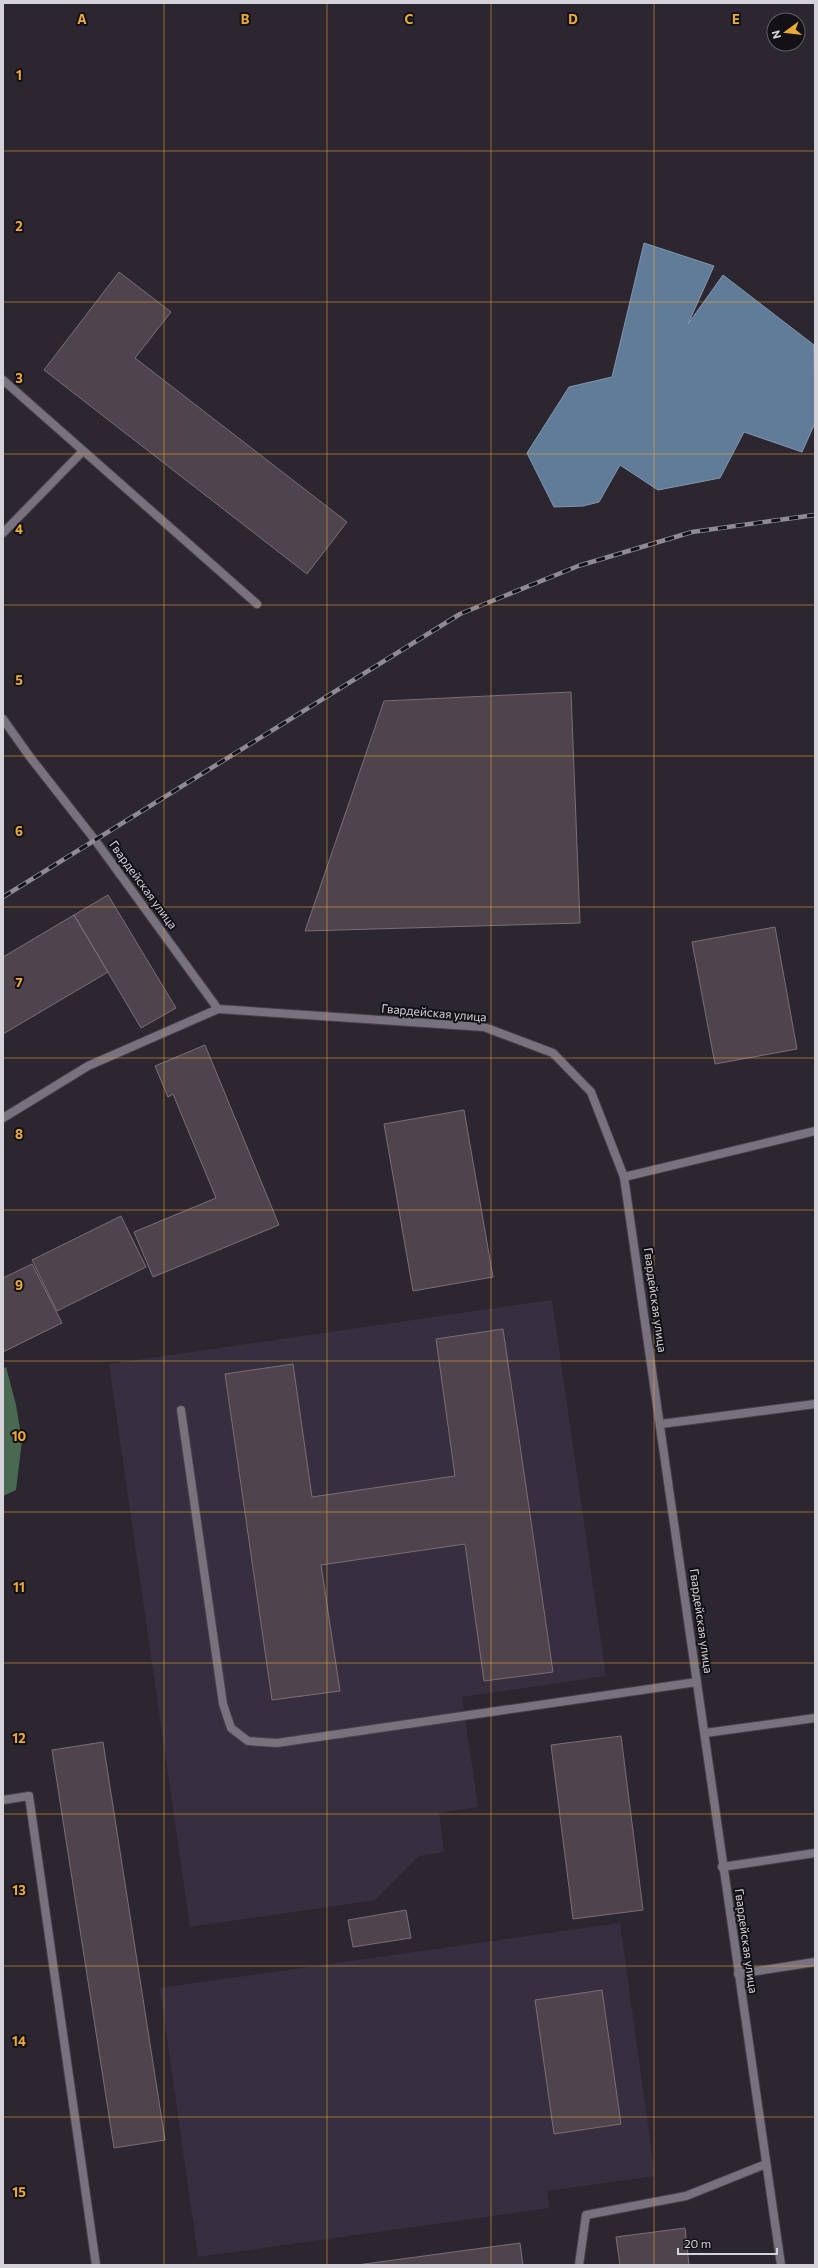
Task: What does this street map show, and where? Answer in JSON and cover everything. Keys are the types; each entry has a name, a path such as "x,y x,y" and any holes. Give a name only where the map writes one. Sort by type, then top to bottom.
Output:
{"street":[{"path":"3,380 257,604"},
{"path":"3,532 83,451"},
{"name":"Гвардейская улица","path":"3,719 30,757 96,840 218,1009 484,1027 553,1053 591,1092 624,1177 705,1733 722,1867 781,2265"},
{"path":"3,1118 88,1066 218,1009"},
{"path":"624,1177 815,1131"},
{"path":"661,1424 815,1404"},
{"path":"181,1410 223,1704 232,1728 248,1741 277,1742 697,1682"},
{"path":"705,1733 815,1718"},
{"path":"3,1800 29,1796 96,2265"},
{"path":"722,1867 815,1853"},
{"path":"738,1974 815,1962"},
{"path":"579,2265 586,2215 686,2196 766,2164"}],"shaded area":[{"path":"552,1300 606,1676 462,1697 478,1807 439,1813 444,1852 419,1856 375,1900 190,1927 109,1364"},
{"path":"620,1923 655,2176 547,2191 549,2208 198,2257 160,1988"}],"green space":[{"path":"6,1367 16,1405 22,1441 16,1490 3,1496 3,1369"}],"water":[{"path":"644,243 714,266 688,324 723,275 814,345 815,423 802,452 744,432 720,478 658,490 620,465 599,502 583,506 554,507 527,453 569,387 612,377"}],"building":[{"path":"119,272 171,312 135,358 347,522 307,574 44,370"},
{"path":"571,692 580,923 305,931 384,701"},
{"path":"108,895 176,1008 141,1028 74,915"},
{"path":"74,915 108,972 3,1034 3,957"},
{"path":"775,927 797,1049 715,1064 692,942"},
{"path":"205,1045 279,1225 153,1277 134,1232 216,1198 173,1094 168,1097 155,1066"},
{"path":"464,1110 493,1277 413,1291 384,1124"},
{"path":"121,1216 146,1267 57,1311 32,1260"},
{"path":"32,1264 62,1323 3,1352 3,1278"},
{"path":"503,1329 553,1672 484,1681 465,1544 321,1565 340,1691 272,1700 225,1374 293,1364 312,1497 455,1476 436,1339"},
{"path":"621,1736 643,1910 573,1919 551,1745"},
{"path":"103,1742 165,2140 114,2148 52,1750"},
{"path":"406,1910 411,1938 353,1947 348,1920"},
{"path":"602,1990 621,2124 554,2134 535,2000"},
{"path":"685,2228 689,2265 620,2265 616,2237"},
{"path":"520,2243 523,2265 357,2265"}],"railway":[{"path":"3,897 460,614 578,566 692,532 815,515"}]}
